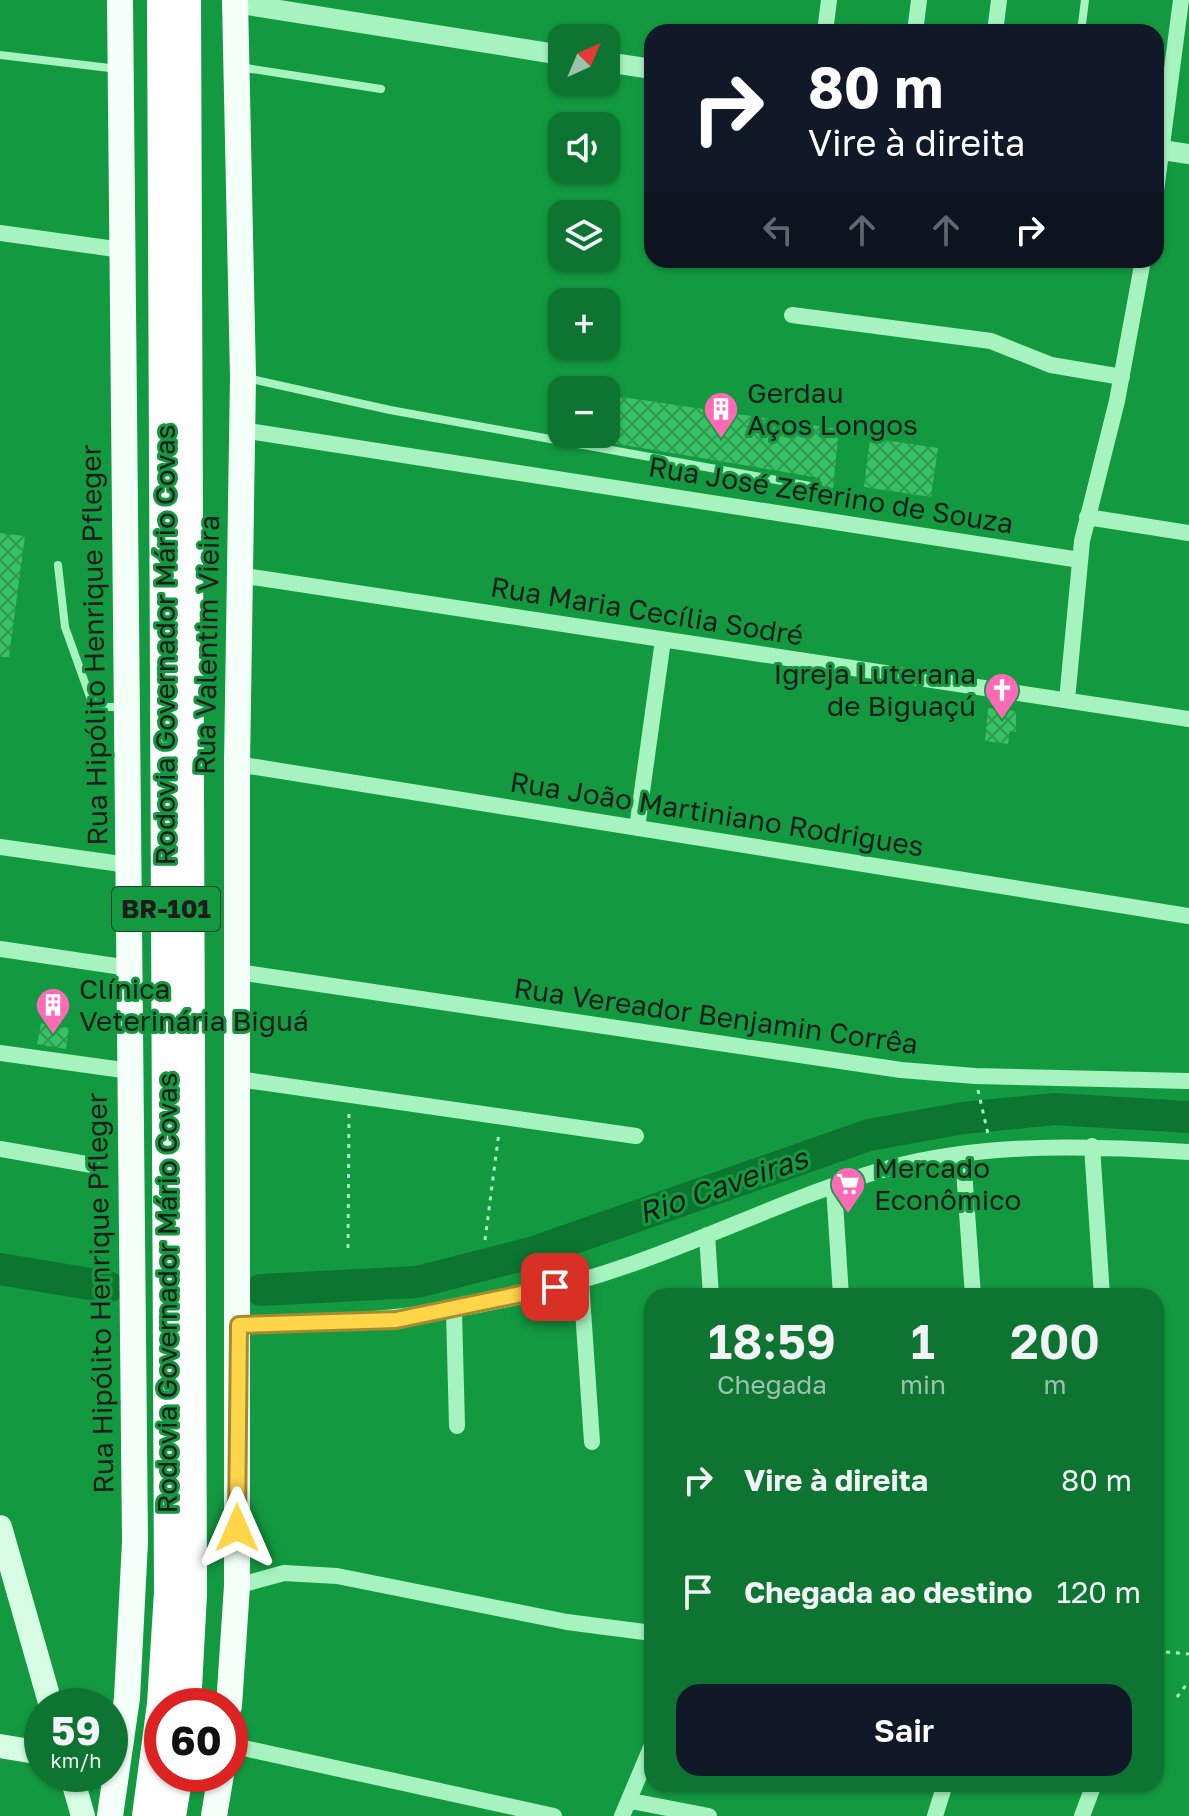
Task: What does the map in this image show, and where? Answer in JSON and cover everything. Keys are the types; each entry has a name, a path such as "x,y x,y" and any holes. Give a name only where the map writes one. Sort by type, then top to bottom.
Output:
{"highway":[{"path":"140,0 163,232"},
{"name":"Rodovia Governador Mário Covas","path":"147,1816 162,1704 169,1592 162,0"},
{"name":"Rodovia Governador Mário Covas","path":"186,0 192,1594 187,1688"},
{"path":"186,116 200,0"},
{"path":"171,1816 175,1792"}],"main road":[{"name":"Rua Hipólito Henrique Pfleger","path":"110,1816 127,1698 134,1587 120,0"},
{"name":"Rua Valentim Vieira","path":"230,1688 237,1586 237,764 243,377 235,2"},
{"path":"0,1527 5,1565 45,1688"},
{"path":"0,1746 24,1750"},
{"path":"76,1792 83,1816"},
{"path":"214,1816 218,1792"}],"street":[{"path":"826,24 829,0"},
{"path":"916,24 919,0"},
{"path":"996,24 999,0"},
{"path":"1164,121 1181,0"},
{"path":"235,2 548,53"},
{"path":"620,64 644,68"},
{"path":"1164,151 1189,154"},
{"path":"0,233 122,250"},
{"path":"1067,700 1087,517 1122,377 1142,268"},
{"path":"792,315 991,341 1051,365 1122,377"},
{"name":"Rua José Zeferino de Souza","path":"242,430 1080,560"},
{"path":"1087,517 1189,533"},
{"name":"Rua Maria Cecília Sodré","path":"239,575 1189,719"},
{"path":"637,828 663,640"},
{"name":"Rua João Martiniano Rodrigues","path":"237,764 1189,916"},
{"path":"0,847 128,865"},
{"path":"0,949 129,968"},
{"name":"Rua Vereador Benjamin Corrêa","path":"238,972 901,1070 975,1076 1189,1081"},
{"path":"0,1053 130,1071"},
{"path":"238,1079 636,1136"},
{"path":"1092,1146 1101,1288"},
{"path":"239,1325 366,1322 454,1311 581,1281 894,1167 963,1156 1092,1146 1189,1152"},
{"path":"0,1149 92,1165"},
{"path":"963,1156 972,1288"},
{"path":"834,1187 840,1288"},
{"path":"707,1235 710,1288"},
{"path":"581,1281 592,1442"},
{"path":"454,1311 457,1426"},
{"path":"237,1586 284,1573 337,1576 538,1617 644,1632"},
{"path":"248,1749 554,1816"},
{"path":"622,1816 644,1766"},
{"path":"935,1816 942,1792"},
{"path":"1082,1816 1091,1792"},
{"path":"631,1801 709,1816"}],"lane":[{"path":"1082,24 1085,0"},
{"path":"0,55 121,69"},
{"path":"235,66 381,89"},
{"path":"243,377 390,410 810,486"},
{"path":"58,565 65,627 93,704 127,707"}],"path":[{"path":"979,1092 990,1138"},
{"path":"348,1248 349,1095"},
{"path":"485,1240 501,1116"},
{"path":"1164,1652 1189,1654"},
{"path":"1177,1697 1189,1681"}],"building":[{"name":"Gerdau Aços Longos","path":"620,397 839,429 833,488 819,486 820,478 620,444"},
{"path":"870,438 938,448 931,497 864,487"},
{"path":"0,533 25,536 9,657 0,657"},
{"name":"Igreja Luterana de Biguaçú","path":"988,708 1016,711 1016,732 1010,731 1008,744 985,741"},
{"name":"Clínica Veterinária Biguá","path":"41,1023 55,1028 69,1027 66,1049 37,1044"}],"waterway":[{"name":"Rio Caveiras","path":"261,1290 417,1282 534,1252 869,1135 963,1118 1055,1109 1189,1117"},
{"name":"Rio Caveiras","path":"0,1269 108,1287"}],"place":[{"name":"Gerdau Aços Longos","path":"721,440"},
{"name":"Igreja Luterana de Biguaçú","path":"1002,721"},
{"name":"Clínica Veterinária Biguá","path":"53,1036"},
{"name":"Mercado Econômico","path":"848,1215"}],"route":[{"path":"237,1528 239,1325 396,1320 454,1311 555,1287"}]}
